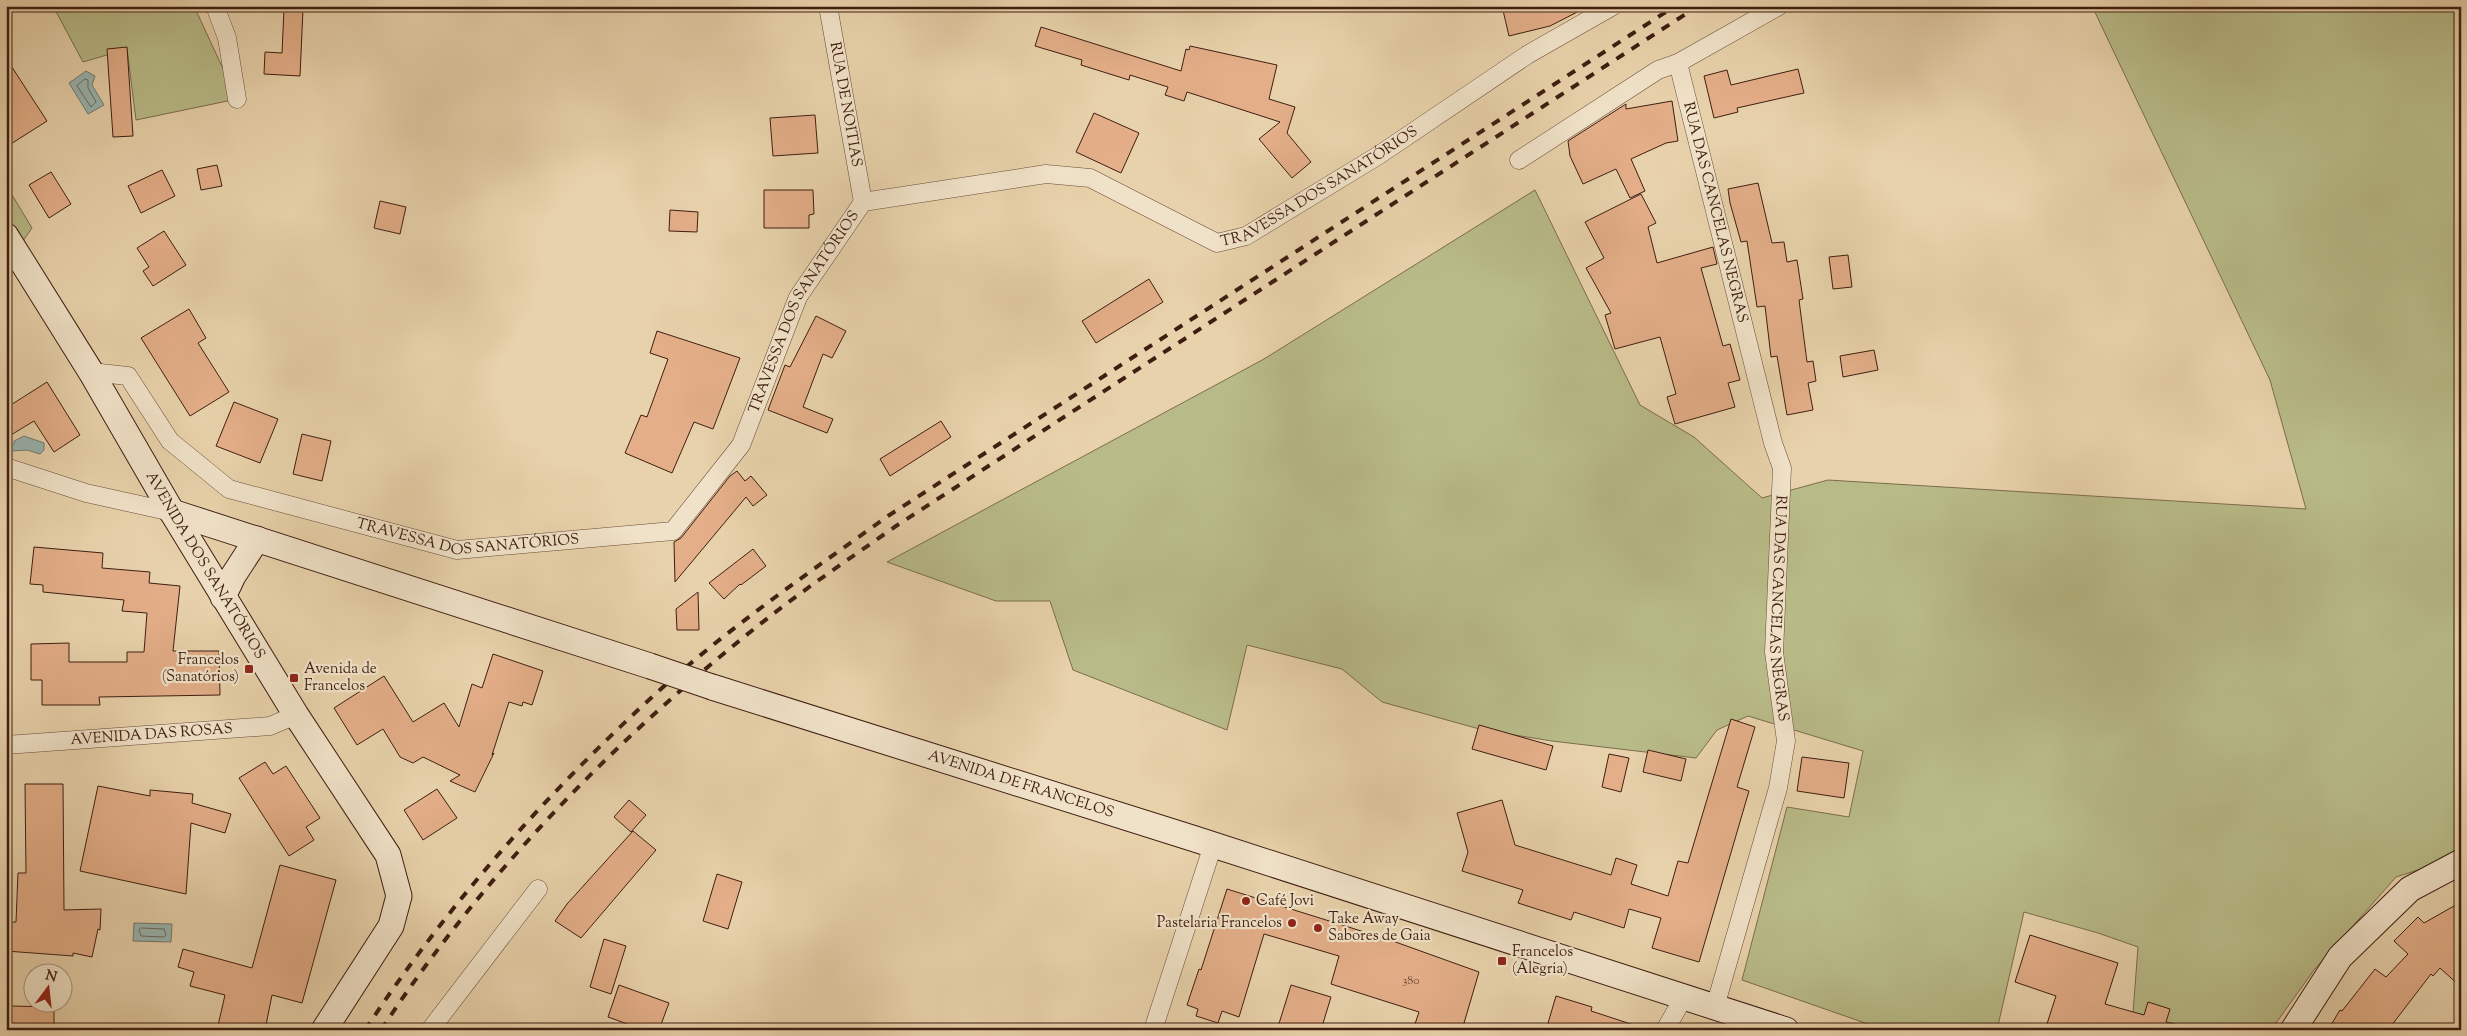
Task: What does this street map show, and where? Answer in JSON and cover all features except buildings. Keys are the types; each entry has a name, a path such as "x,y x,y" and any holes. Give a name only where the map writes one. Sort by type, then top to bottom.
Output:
{"main road":[{"name":"AVENIDA DOS SANATÓRIOS","path":"6,236 91,372 223,597 296,715 388,855 399,896 391,926 324,1030"},
{"name":"AVENIDA DE FRANCELOS","path":"172,512 712,687 1213,845 1786,1030"},
{"path":"223,597 233,576 257,539"},
{"path":"2293,1030 2340,957 2410,889 2461,862"}],"street":[{"path":"215,6 228,38 237,99"},
{"name":"RUA DE NOITIAS","path":"828,6 864,202"},
{"name":"TRAVESSA DOS SANATÓRIOS","path":"91,372 128,376 170,440 229,489 238,492 457,550 673,531 741,445 798,297 864,202 1046,174 1090,178 1217,243 1227,241 1246,236 1379,156 1527,55 1613,6"},
{"path":"1519,160 1658,70 1678,63 1779,6"},
{"name":"RUA DAS CANCELAS NEGRAS","path":"1678,63 1773,443 1782,468 1774,652 1786,741 1778,788 1715,1007"},
{"path":"6,467 86,492 172,512"},
{"name":"AVENIDA DAS ROSAS","path":"6,745 270,726 296,715"},
{"path":"1153,1030 1213,845"},
{"path":"430,1030 538,889"},
{"path":"1665,1030 1684,996"}],"green space":[{"path":"53,6 194,6 237,99 136,120 127,49 83,62"},
{"path":"2092,6 2461,6 2461,853 2443,862 2396,877 2314,970 2271,1030 2169,1030 2133,1013 2138,947 2098,933 2024,912 1997,1030 1885,1030 1742,980 1787,807 1849,817 1863,751 1748,716 1717,730 1696,758 1552,741 1483,730 1382,702 1342,669 1247,645 1227,730 1073,670 1050,601 996,601 887,562 1264,359 1535,190 1640,405 1694,437 1762,498 1828,480 2306,509 2270,380"},
{"path":"6,185 32,228 6,265"}],"water":[{"path":"86,71 95,76 92,85 104,105 88,114 69,83"},
{"path":"24,436 44,443 44,450 40,454 27,450 12,451 9,448 14,444 14,441"},
{"path":"134,923 172,924 171,942 133,941"}],"railway":[{"path":"365,1030 429,940 534,814 611,736 707,649 797,581 888,516 1675,6"},
{"path":"381,1030 465,914 560,806 663,706 773,614 896,526 1698,6"}],"place":[{"name":"Francelos (Sanatórios)","path":"249,669"},
{"name":"Avenida de Francelos","path":"294,678"},
{"name":"Café Jovi","path":"1246,901"},
{"name":"Pastelaria Francelos","path":"1292,923"},
{"name":"Take Away Sabores de Gaia","path":"1318,928"},
{"name":"Francelos (Alegria)","path":"1502,961"}]}
